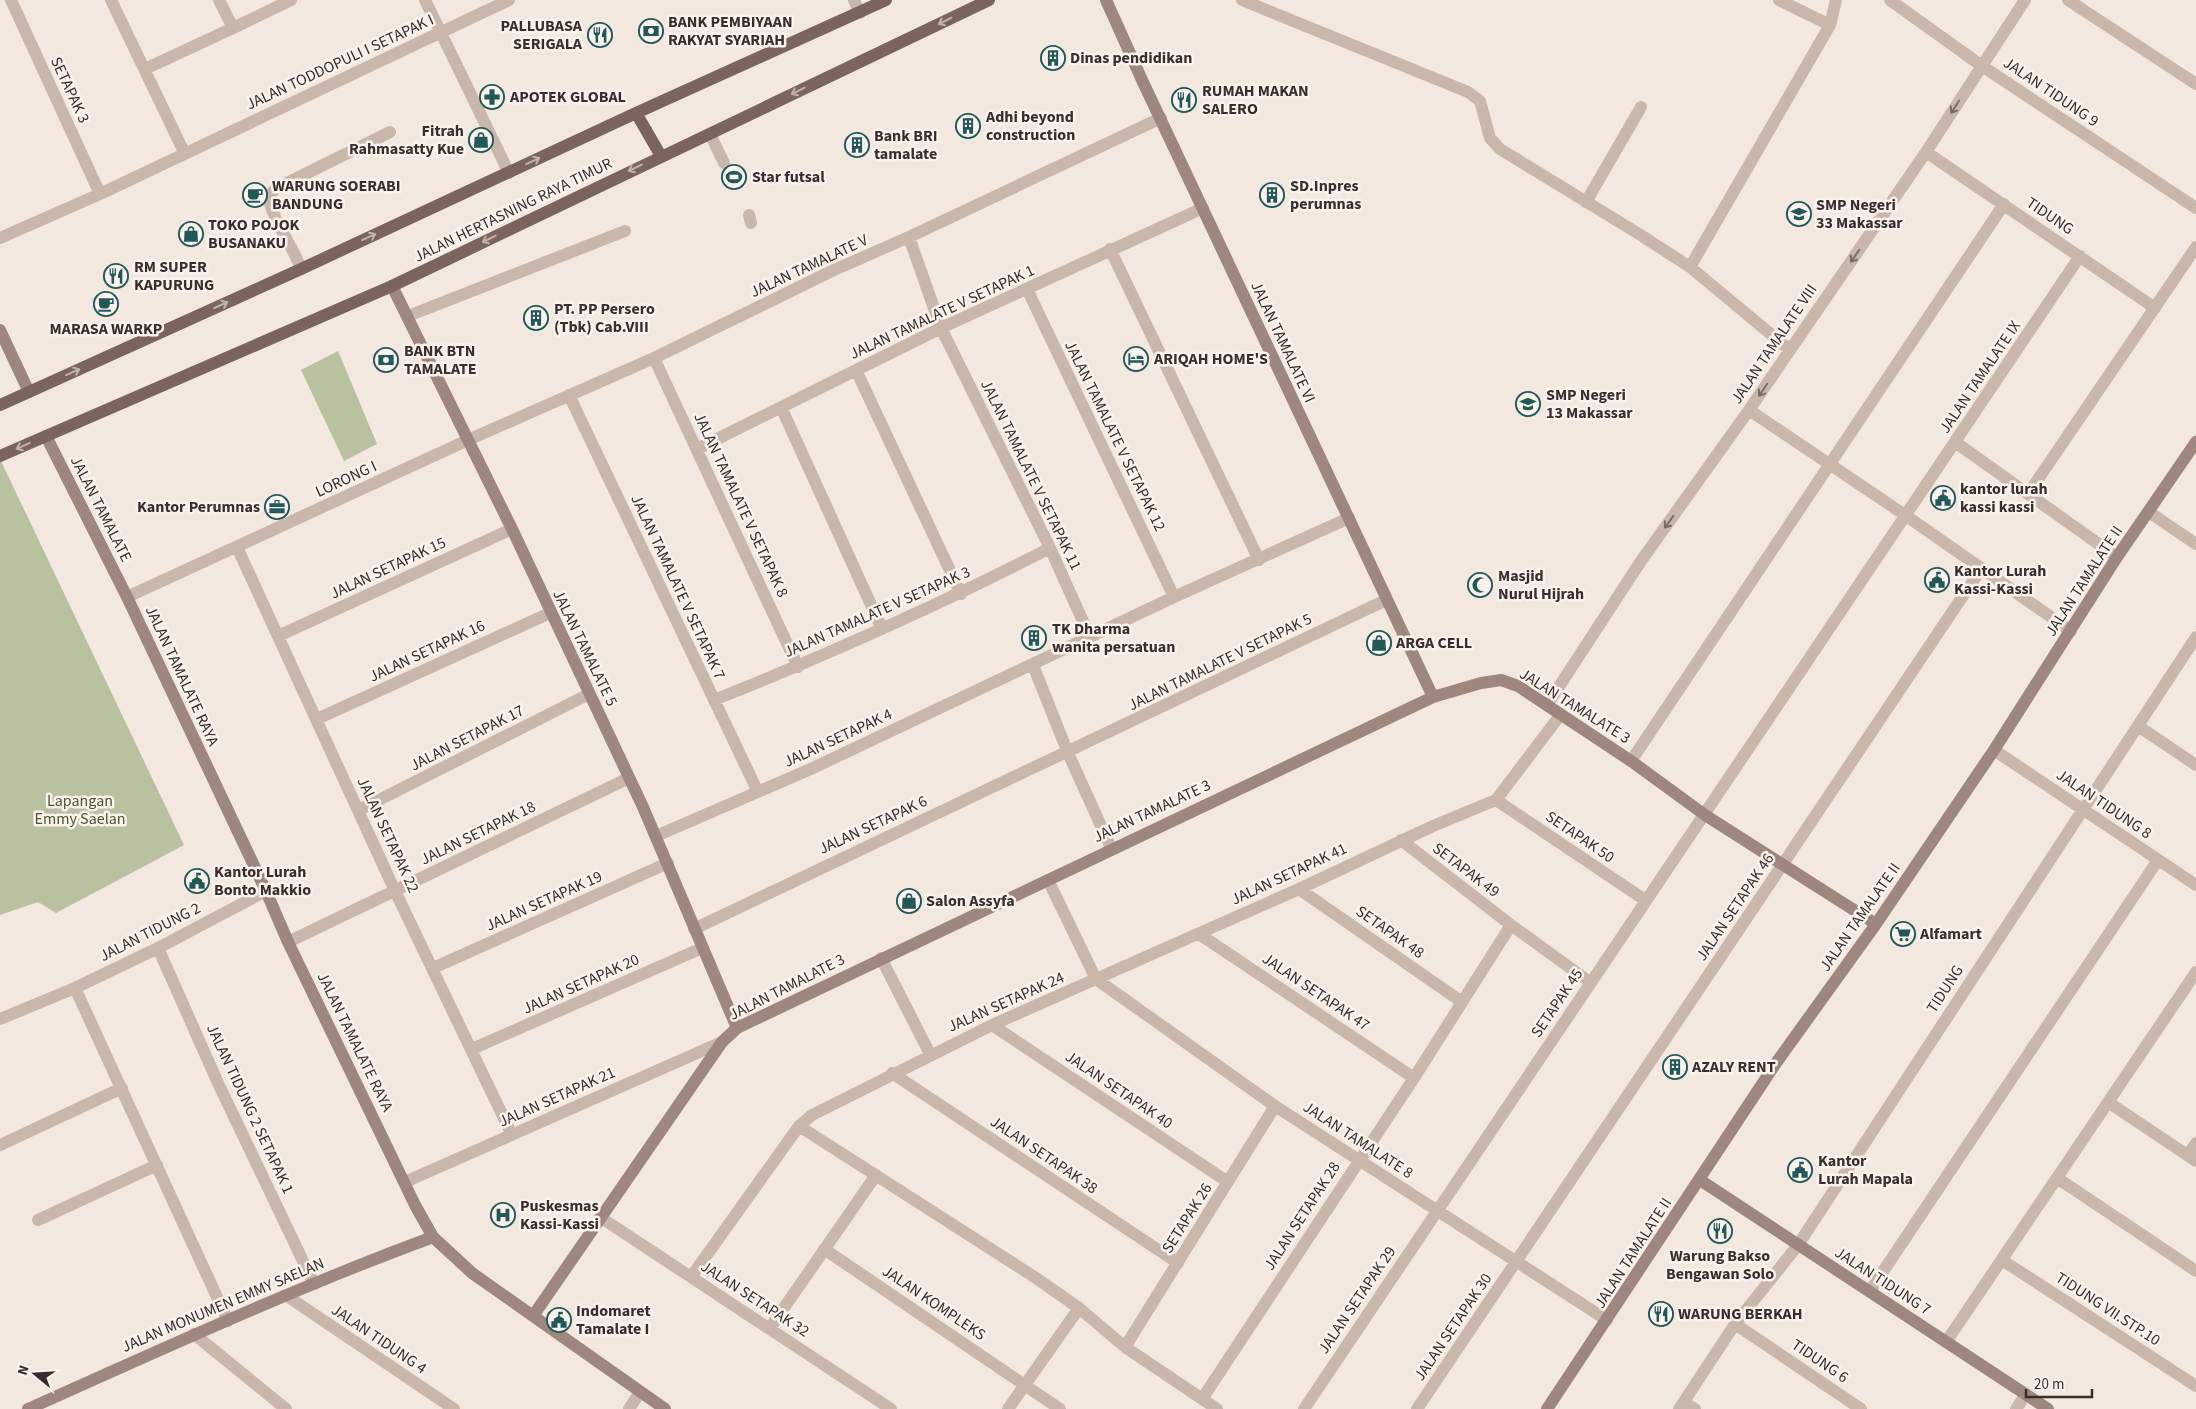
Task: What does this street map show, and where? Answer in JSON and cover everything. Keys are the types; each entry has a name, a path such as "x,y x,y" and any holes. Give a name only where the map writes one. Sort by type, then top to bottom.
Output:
{"main road":[{"path":"0,404 301,269 636,113 886,0"},
{"name":"JALAN HERTASNING RAYA TIMUR","path":"0,456 392,286 989,0"},
{"path":"636,113 662,156"}],"street":[{"name":"SETAPAK 3","path":"11,0 100,194"},
{"path":"111,0 184,152"},
{"path":"219,0 233,28"},
{"path":"145,69 291,0"},
{"path":"425,0 509,173"},
{"name":"JALAN TODDOPULI I SETAPAK I","path":"0,238 100,194 184,152 509,0"},
{"path":"854,0 860,12"},
{"name":"JALAN TAMALATE VI","path":"1106,0 1433,697"},
{"path":"1242,0 1468,92 1480,101 1490,138 1500,149 1690,267 1790,350"},
{"path":"1779,0 1830,25"},
{"path":"1690,267 1830,25 1836,0"},
{"name":"JALAN TIDUNG 9","path":"1890,0 1982,66 2196,208"},
{"name":"JALAN TAMALATE VIII","path":"1546,705 1641,561 1749,410 1926,152 2025,0"},
{"path":"2068,0 2196,84"},
{"path":"1586,202 1641,107"},
{"name":"JALAN TAMALATE V","path":"468,440 654,358 834,270 909,237 1161,118"},
{"path":"301,269 295,252 270,207 269,197 275,189 390,132"},
{"path":"710,134 724,163"},
{"name":"TIDUNG","path":"1926,152 2155,308"},
{"path":"1631,761 2004,204"},
{"name":"JALAN TAMALATE V SETAPAK 1","path":"697,449 942,328 1110,249 1203,208"},
{"path":"408,316 624,232"},
{"name":"JALAN TAMALATE V SETAPAK 11","path":"909,237 942,328 1050,548 1090,636"},
{"path":"2028,494 2196,247"},
{"path":"1110,249 1258,560"},
{"name":"JALAN TAMALATE IX","path":"1705,815 2080,256"},
{"name":"JALAN TAMALATE 5","path":"392,286 512,529 656,836 737,1028"},
{"name":"JALAN TAMALATE V SETAPAK 12","path":"1027,289 1174,597"},
{"path":"0,330 29,392"},
{"name":"JALAN TAMALATE V SETAPAK 8","path":"654,358 798,666"},
{"path":"856,370 961,594"},
{"name":"JALAN TAMALATE V SETAPAK 7","path":"569,396 758,792"},
{"path":"781,407 882,629"},
{"path":"1749,410 1905,515 2071,631"},
{"name":"JALAN TAMALATE","path":"46,436 127,597"},
{"name":"LORONG I","path":"127,597 468,440"},
{"path":"1955,442 2118,557"},
{"name":"JALAN TAMALATE II","path":"1547,1409 1608,1320 1776,1063 1876,924 1994,750 2118,557 2196,442"},
{"path":"2149,512 2196,544"},
{"name":"JALAN SETAPAK 4","path":"656,836 758,792 1033,665 1174,597 1349,518"},
{"name":"JALAN SETAPAK 15","path":"278,636 512,529"},
{"name":"JALAN SETAPAK 22","path":"237,547 395,891 512,1135"},
{"name":"JALAN TAMALATE V SETAPAK 3","path":"714,700 798,666 961,594 1050,548"},
{"name":"JALAN SETAPAK 46","path":"1516,1263 1981,569"},
{"name":"JALAN TAMALATE RAYA","path":"127,597 266,891 288,942 415,1206 433,1237 472,1274 666,1409"},
{"name":"JALAN TAMALATE V SETAPAK 5","path":"1068,753 1386,600"},
{"name":"JALAN SETAPAK 16","path":"317,719 550,613"},
{"name":"TIDUNG","path":"1686,1407 1735,1324 1798,1245 2082,809 2192,651 2196,637"},
{"path":"1033,665 1068,753 1111,848"},
{"name":"JALAN TAMALATE 3","path":"533,1316 722,1042 737,1028 1048,880 1111,848 1433,697 1481,683 1501,680 1518,686 1631,761 1705,815 1876,924"},
{"name":"JALAN SETAPAK 17","path":"359,810 589,694"},
{"path":"1496,800 1561,714"},
{"path":"2138,726 2196,765"},
{"name":"JALAN TIDUNG 8","path":"1994,750 2196,885"},
{"name":"JALAN SETAPAK 6","path":"694,929 1068,753"},
{"name":"JALAN SETAPAK 18","path":"288,942 629,778"},
{"name":"JALAN SETAPAK 41","path":"1096,979 1299,889 1401,840 1496,800"},
{"name":"SETAPAK 50","path":"1496,800 1645,900"},
{"name":"SETAPAK 45","path":"1437,1210 1645,900 1705,815"},
{"name":"SETAPAK 49","path":"1401,840 1511,925 1591,983"},
{"path":"1870,1291 2158,860"},
{"name":"JALAN SETAPAK 19","path":"433,968 668,863"},
{"path":"1048,880 1096,979"},
{"name":"SETAPAK 48","path":"1299,889 1462,1002"},
{"name":"JALAN TIDUNG 2","path":"0,1019 75,988 158,948 266,891"},
{"name":"JALAN SETAPAK 28","path":"1202,1399 1414,1078 1511,925"},
{"name":"JALAN SETAPAK 47","path":"1199,934 1414,1078"},
{"name":"JALAN TIDUNG 2 SETAPAK 1","path":"158,948 218,1082 314,1284"},
{"name":"JALAN SETAPAK 20","path":"472,1049 702,948"},
{"path":"881,958 930,1054"},
{"path":"1946,1342 2196,972"},
{"name":"JALAN TAMALATE 8","path":"1096,979 1275,1106 1516,1263 1608,1320"},
{"name":"JALAN SETAPAK 24","path":"691,1277 799,1126 812,1115 992,1024 1096,979"},
{"path":"75,988 228,1320"},
{"name":"JALAN SETAPAK 40","path":"992,1024 1228,1182"},
{"name":"JALAN SETAPAK 21","path":"405,1182 722,1042"},
{"name":"JALAN SETAPAK 38","path":"892,1073 1178,1263"},
{"path":"0,1145 122,1088"},
{"path":"2108,1102 2192,1158 2196,1144"},
{"name":"SETAPAK 26","path":"1125,1347 1275,1106"},
{"path":"799,1126 976,1238 1079,1308 1125,1347 1217,1409"},
{"path":"38,1220 157,1165"},
{"path":"770,1328 876,1175"},
{"path":"2057,1178 2196,1271"},
{"name":"JALAN TIDUNG 7","path":"1700,1180 2048,1409"},
{"name":"JALAN SETAPAK 29","path":"1304,1409 1437,1210"},
{"name":"JALAN SETAPAK 32","path":"600,1217 891,1409"},
{"name":"JALAN MONUMEN EMMY SAELAN","path":"28,1409 194,1334 433,1237"},
{"name":"JALAN KOMPLEKS","path":"824,1249 1060,1409"},
{"name":"TIDUNG VII.STP.10","path":"2002,1260 2196,1386"},
{"name":"JALAN SETAPAK 30","path":"1417,1409 1516,1263"},
{"name":"JALAN TIDUNG 4","path":"287,1296 454,1409"},
{"path":"1008,1409 1079,1308"},
{"name":"TIDUNG 6","path":"1735,1324 1861,1409"},
{"path":"194,1334 286,1409"},
{"path":"628,1409 640,1392"},
{"path":"2016,1409 2026,1394"}],"green space":[{"path":"338,351 377,444 344,461 301,370"},
{"name":"Lapangan Emmy Saelan","path":"0,459 184,845 56,913 38,902 0,915"}],"place":[{"name":"BANK PEMBIYAAN RAKYAT SYARIAH","path":"651,31"},
{"name":"PALLUBASA SERIGALA","path":"600,35"},
{"name":"Dinas pendidikan","path":"1053,58"},
{"name":"APOTEK GLOBAL","path":"492,97"},
{"name":"RUMAH MAKAN SALERO","path":"1184,100"},
{"name":"Adhi beyond construction","path":"968,126"},
{"name":"Fitrah Rahmasatty Kue","path":"481,140"},
{"name":"Bank BRI tamalate","path":"857,145"},
{"name":"Star futsal","path":"734,177"},
{"name":"WARUNG SOERABI BANDUNG","path":"255,195"},
{"name":"SD.Inpres perumnas","path":"1272,195"},
{"name":"SMP Negeri 33 Makassar","path":"1799,214"},
{"name":"TOKO POJOK BUSANAKU","path":"191,234"},
{"name":"RM SUPER KAPURUNG","path":"116,276"},
{"name":"MARASA WARKP","path":"106,304"},
{"name":"PT. PP Persero (Tbk) Cab.VIII","path":"536,318"},
{"name":"ARIQAH HOME'S","path":"1136,359"},
{"name":"BANK BTN TAMALATE","path":"386,360"},
{"name":"SMP Negeri 13 Makassar","path":"1528,404"},
{"name":"kantor lurah kassi kassi","path":"1943,498"},
{"name":"Kantor Perumnas","path":"277,507"},
{"name":"Kantor Lurah Kassi-Kassi","path":"1937,580"},
{"name":"Masjid Nurul Hijrah","path":"1480,585"},
{"name":"TK Dharma wanita persatuan","path":"1034,638"},
{"name":"ARGA CELL","path":"1379,643"},
{"name":"Kantor Lurah Bonto Makkio","path":"197,881"},
{"name":"Salon Assyfa","path":"909,901"},
{"name":"Alfamart","path":"1903,934"},
{"name":"AZALY RENT","path":"1675,1067"},
{"name":"Kantor Lurah Mapala","path":"1800,1170"},
{"name":"Puskesmas Kassi-Kassi","path":"503,1215"},
{"name":"Warung Bakso Bengawan Solo","path":"1720,1231"},
{"name":"WARUNG BERKAH","path":"1661,1314"},
{"name":"Indomaret Tamalate I","path":"559,1320"}]}
